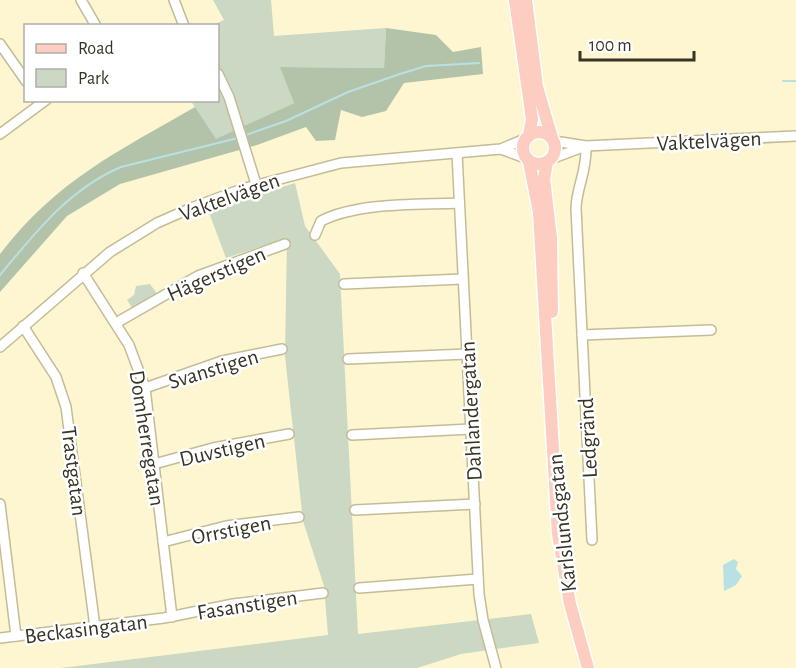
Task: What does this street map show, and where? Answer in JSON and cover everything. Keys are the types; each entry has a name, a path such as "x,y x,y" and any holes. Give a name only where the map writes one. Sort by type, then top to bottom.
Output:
{"main road":[{"path":"515,0 532,119 523,148 529,160 538,164 549,161 555,149 537,87 526,0"},
{"path":"528,137 541,132 553,140"},
{"name":"Karlslundsgatan","path":"529,160 539,212 559,545 570,604 588,668"},
{"name":"Karlslundsgatan","path":"549,161 544,179 552,259 550,376"}],"street":[{"path":"81,0 95,24"},
{"path":"174,0 183,24"},
{"path":"0,44 24,78"},
{"path":"219,77 239,129 256,184"},
{"path":"0,134 42,102"},
{"name":"Vaktelvägen","path":"553,140 586,146 796,136"},
{"name":"Vaktelvägen","path":"0,347 83,273 122,243 157,223 256,184 349,162 501,149 528,137"},
{"name":"Vaktelvägen","path":"549,161 586,146"},
{"name":"Ledgränd","path":"586,146 586,165 577,195 576,208 592,540"},
{"name":"Vaktelvägen","path":"501,149 529,160"},
{"name":"Dahlandergatan","path":"457,153 478,579 483,620 496,668"},
{"path":"315,235 321,221 332,215 393,207 459,203"},
{"name":"Hägerstigen","path":"116,323 198,276 285,244"},
{"name":"Domherregatan","path":"83,273 116,323 134,357 145,388 172,617"},
{"path":"344,284 463,279"},
{"name":"Trastgatan","path":"23,326 56,377 66,407 95,627"},
{"path":"582,336 711,330"},
{"name":"Svanstigen","path":"145,388 222,360 282,349"},
{"path":"348,359 467,354"},
{"path":"351,435 471,429"},
{"name":"Duvstigen","path":"154,464 213,448 290,434"},
{"path":"0,504 16,636"},
{"path":"355,510 475,504"},
{"name":"Orrstigen","path":"163,542 226,526 299,517"},
{"path":"359,588 478,579"},
{"name":"Fasanstigen","path":"172,617 244,602 323,593"},
{"name":"Beckasingatan","path":"0,638 172,617"}],"green space":[{"path":"213,0 271,0 274,36 386,28 384,68 281,67 294,103 215,140 192,102 219,102 219,24 215,24 224,20"},
{"path":"386,28 436,35 453,52 481,47 483,74 404,83 386,111 362,117 341,110 335,140 316,141 306,127 257,145 120,184 67,216 0,292 0,254 44,206 90,170 195,107 216,139 294,103 280,67 384,68"},
{"path":"295,183 305,226 340,274 358,634 531,614 539,643 461,654 417,668 61,668 328,635 324,586 303,521 285,356 287,238 226,258 208,210"},
{"path":"150,284 158,295 133,309 127,300 134,295 136,286"}],"water":[{"path":"734,559 738,562 736,569 742,576 736,585 724,591 723,565"}],"waterway":[{"path":"243,136 286,121 348,92 400,74 426,66 479,63"},
{"path":"783,81 796,81"},
{"path":"0,275 54,214 85,187 102,176 121,167 238,138"}]}
